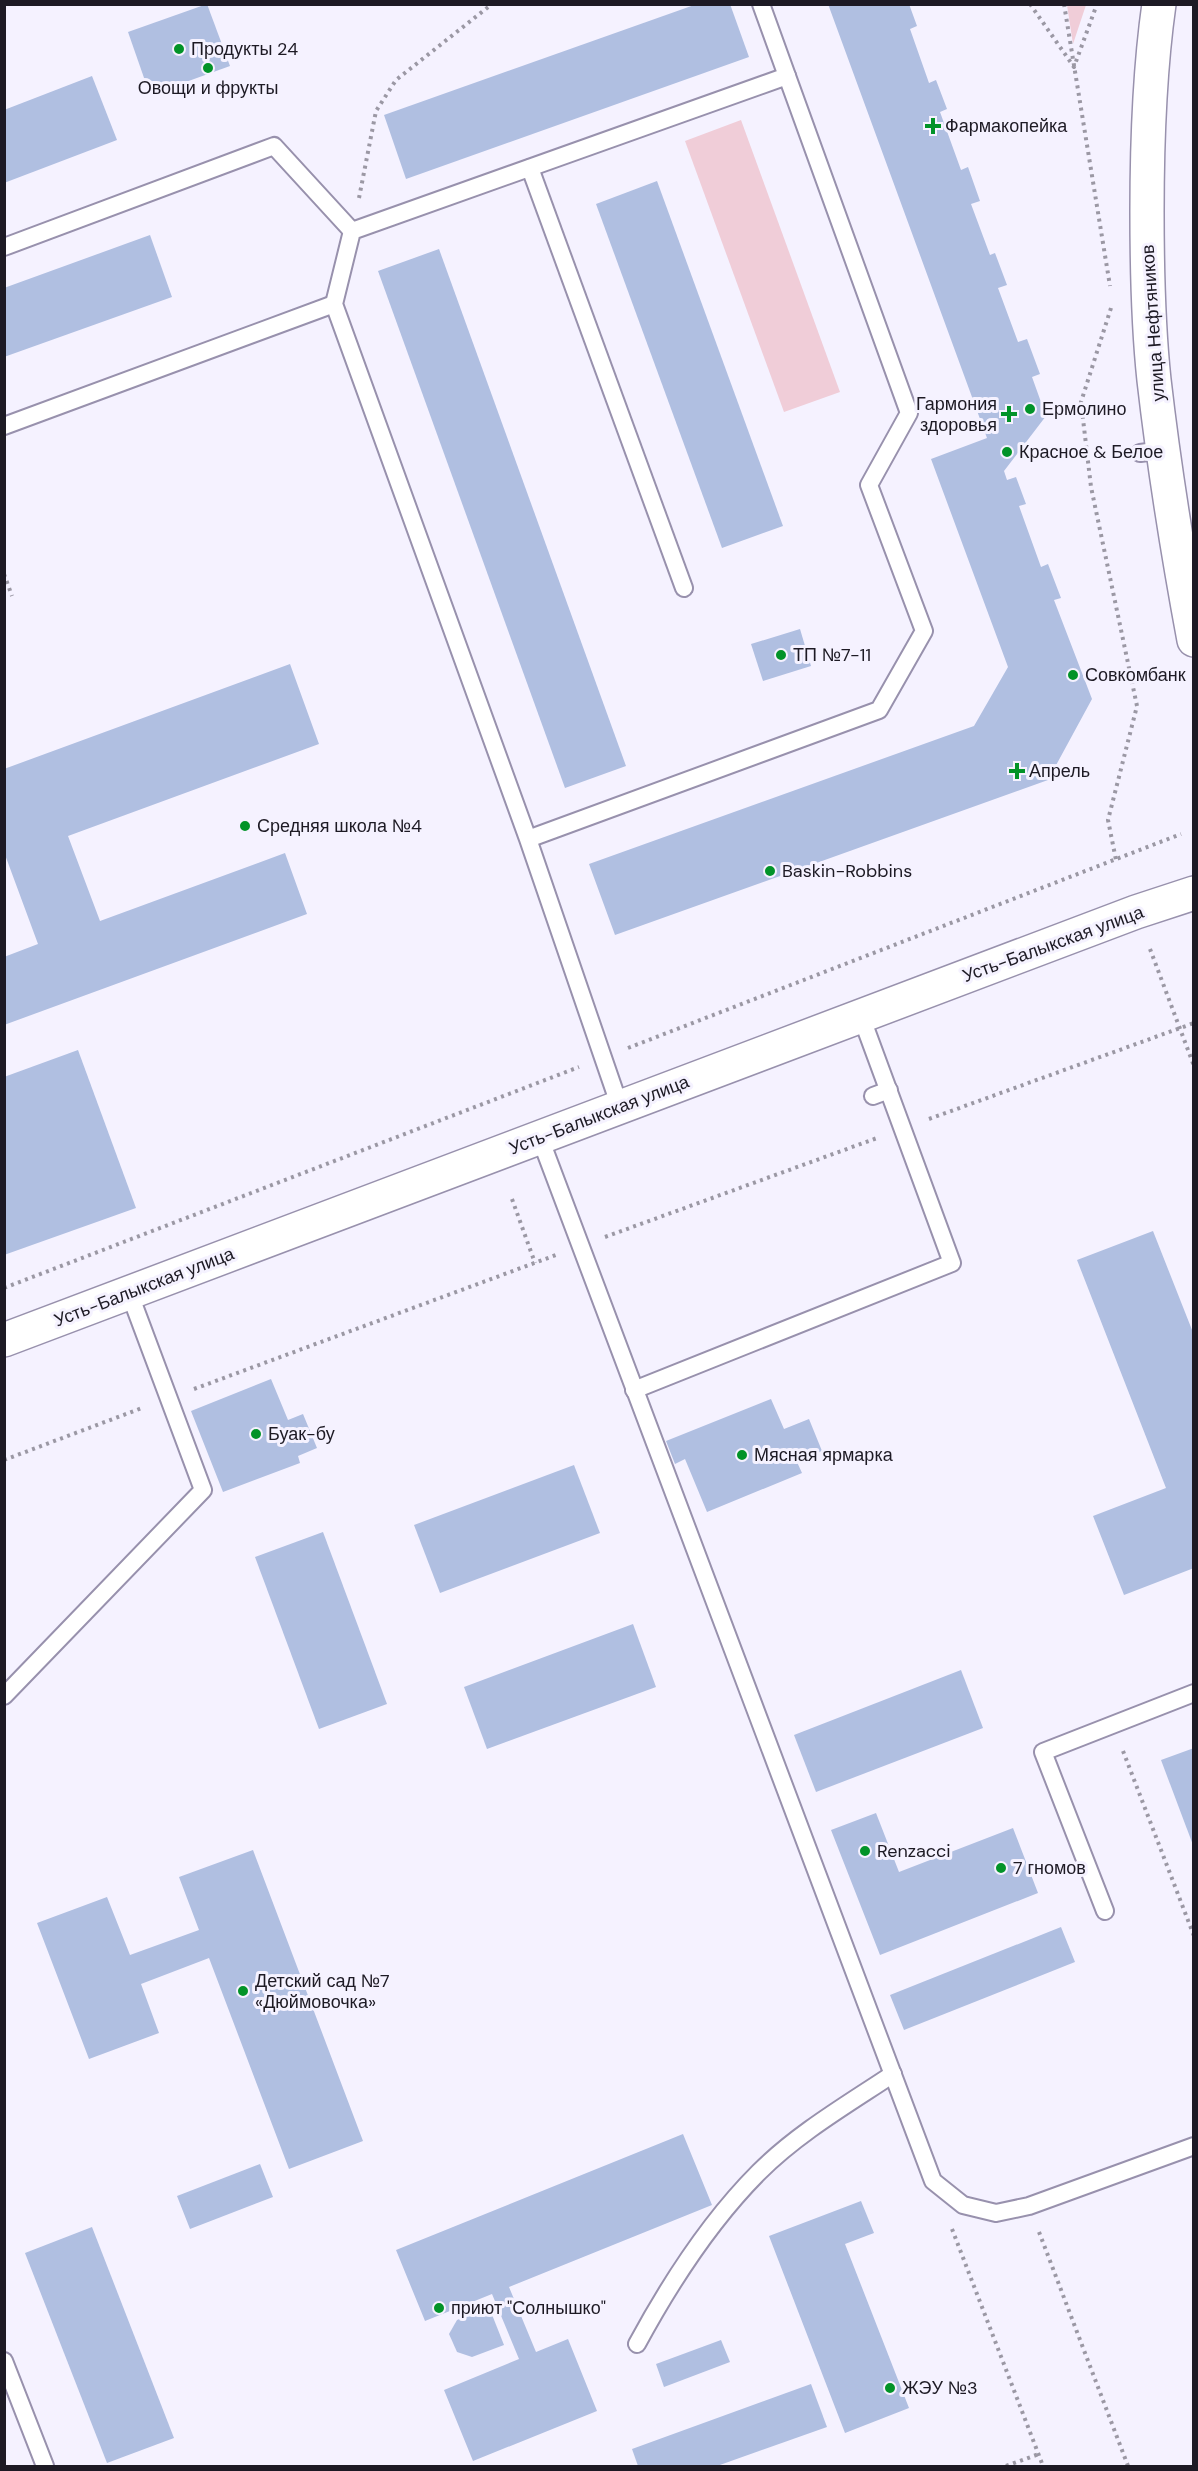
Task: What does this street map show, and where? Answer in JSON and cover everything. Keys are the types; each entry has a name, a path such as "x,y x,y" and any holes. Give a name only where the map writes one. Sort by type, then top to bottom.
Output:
{"street":[{"name":"улица Нефтяников","path":"1159,4 1151,62 1147,164 1147,284 1154,379 1152,452 1194,640"},
{"name":"Усть-Балыкская улица","path":"4,1340 1136,912 1194,893"}],"lane":[{"path":"528,839 879,710 924,632 869,485 909,412 761,4"},
{"path":"352,231 787,76"},
{"path":"4,247 274,146 352,231"},
{"path":"530,168 684,588"},
{"path":"352,231 334,304 528,839 620,1107"},
{"path":"4,426 334,304"},
{"path":"634,1390 952,1263 881,1093 861,1016"},
{"path":"540,1138 933,2181 963,2205 996,2213 1029,2206 1194,2146"},
{"path":"4,1696 203,1490 129,1292"},
{"path":"1105,1911 1043,1752 1194,1693"},
{"path":"637,2344 661,2299 714,2223 759,2172 798,2138 893,2074"},
{"path":"4,2361 45,2466"}],"path":[{"path":"480,4 483,12"},
{"path":"352,231 376,111 396,80 492,4"},
{"path":"1030,4 1074,67"},
{"path":"1064,4 1111,293"},
{"path":"1074,67 1097,4"},
{"path":"1112,304 1081,402 1091,487 1137,706 1108,820 1116,860"},
{"path":"4,574 12,596"},
{"path":"1150,949 1194,1066"},
{"path":"512,1198 535,1263"},
{"path":"1113,1725 1194,1935"},
{"path":"933,2181 1043,2466"},
{"path":"1029,2206 1128,2466"},
{"path":"1005,2466 1039,2454"}],"shaded area":[{"path":"1067,5 1086,5 1073,44"},
{"path":"741,120 840,392 784,412 685,141"}],"building":[{"name":"Продукты 24","path":"207,4 230,66 150,95 128,32"},
{"path":"697,4 730,4 749,57 406,179 384,115"},
{"path":"828,4 909,4 917,26 910,29 929,83 936,80 947,109 940,112 961,170 968,167 980,201 971,204 990,255 995,253 1007,285 998,288 1018,342 1027,339 1040,374 1032,377 1046,416 1004,471 1007,480 1016,477 1026,504 1019,506 1041,567 1048,564 1061,598 1054,600 1092,699 1048,780 615,935 589,864 974,726 1008,667 931,459 987,438"},
{"path":"92,76 117,140 4,183 4,110"},
{"path":"657,181 783,526 722,548 596,204"},
{"path":"150,235 172,297 4,357 4,288"},
{"path":"439,249 626,766 565,788 378,271"},
{"name":"ТП №7-11","path":"800,629 811,666 763,681 751,644"},
{"path":"290,664 319,744 68,836 100,921 285,853 307,914 4,1025 4,957 38,944 4,852 4,769"},
{"path":"78,1050 136,1208 4,1255 4,1077"},
{"path":"1153,1231 1194,1335 1194,1568 1124,1595 1093,1516 1166,1488 1077,1260"},
{"name":"Буак-бу","path":"271,1379 288,1420 303,1414 317,1448 298,1456 300,1463 223,1492 191,1411"},
{"name":"Мясная ярмарка","path":"771,1399 784,1429 809,1419 822,1451 797,1462 802,1473 707,1512 685,1459 675,1464 666,1441"},
{"path":"574,1465 600,1533 440,1593 414,1525"},
{"path":"323,1532 387,1704 319,1729 255,1557"},
{"path":"633,1624 656,1687 487,1749 464,1687"},
{"path":"961,1670 983,1728 816,1792 794,1735"},
{"path":"1194,1748 1194,1845 1193,1845 1161,1760"},
{"path":"876,1813 899,1872 1013,1828 1038,1893 880,1955 831,1830"},
{"path":"253,1850 363,2141 289,2169 209,1958 141,1984 159,2033 89,2059 37,1923 107,1897 130,1955 199,1930 179,1877"},
{"path":"1061,1927 1075,1962 904,2030 890,1995"},
{"name":"приют \"Солнышко\"","path":"683,2134 712,2205 509,2287 536,2352 568,2339 597,2411 473,2461 444,2390 519,2359 492,2294 425,2321 396,2250"},
{"path":"260,2164 273,2197 190,2229 177,2196"},
{"path":"861,2201 874,2233 845,2244 909,2408 845,2433 769,2236"},
{"path":"92,2227 174,2438 107,2463 25,2253"},
{"path":"489,2307 504,2345 472,2357 457,2352 449,2334 457,2320"},
{"path":"721,2340 730,2362 664,2387 656,2364"},
{"path":"811,2384 827,2427 717,2466 638,2466 632,2449"}],"place":[{"name":"Продукты 24","path":"179,49"},
{"name":"Овощи и фрукты","path":"208,68"},
{"name":"Фармакопейка","path":"933,126"},
{"name":"Ермолино","path":"1030,409"},
{"name":"Гармония здоровья","path":"1009,414"},
{"name":"Красное & Белое","path":"1007,452"},
{"name":"ТП №7-11","path":"781,655"},
{"name":"Совкомбанк","path":"1073,675"},
{"name":"Апрель","path":"1017,771"},
{"name":"Средняя школа №4","path":"245,826"},
{"name":"Baskin-Robbins","path":"770,871"},
{"name":"Буак-бу","path":"256,1434"},
{"name":"Мясная ярмарка","path":"742,1455"},
{"name":"Renzacci","path":"865,1851"},
{"name":"7 гномов","path":"1001,1868"},
{"name":"Детский сад №7 «Дюймовочка»","path":"243,1991"},
{"name":"приют \"Солнышко\"","path":"439,2308"},
{"name":"ЖЭУ №3","path":"890,2388"}]}
